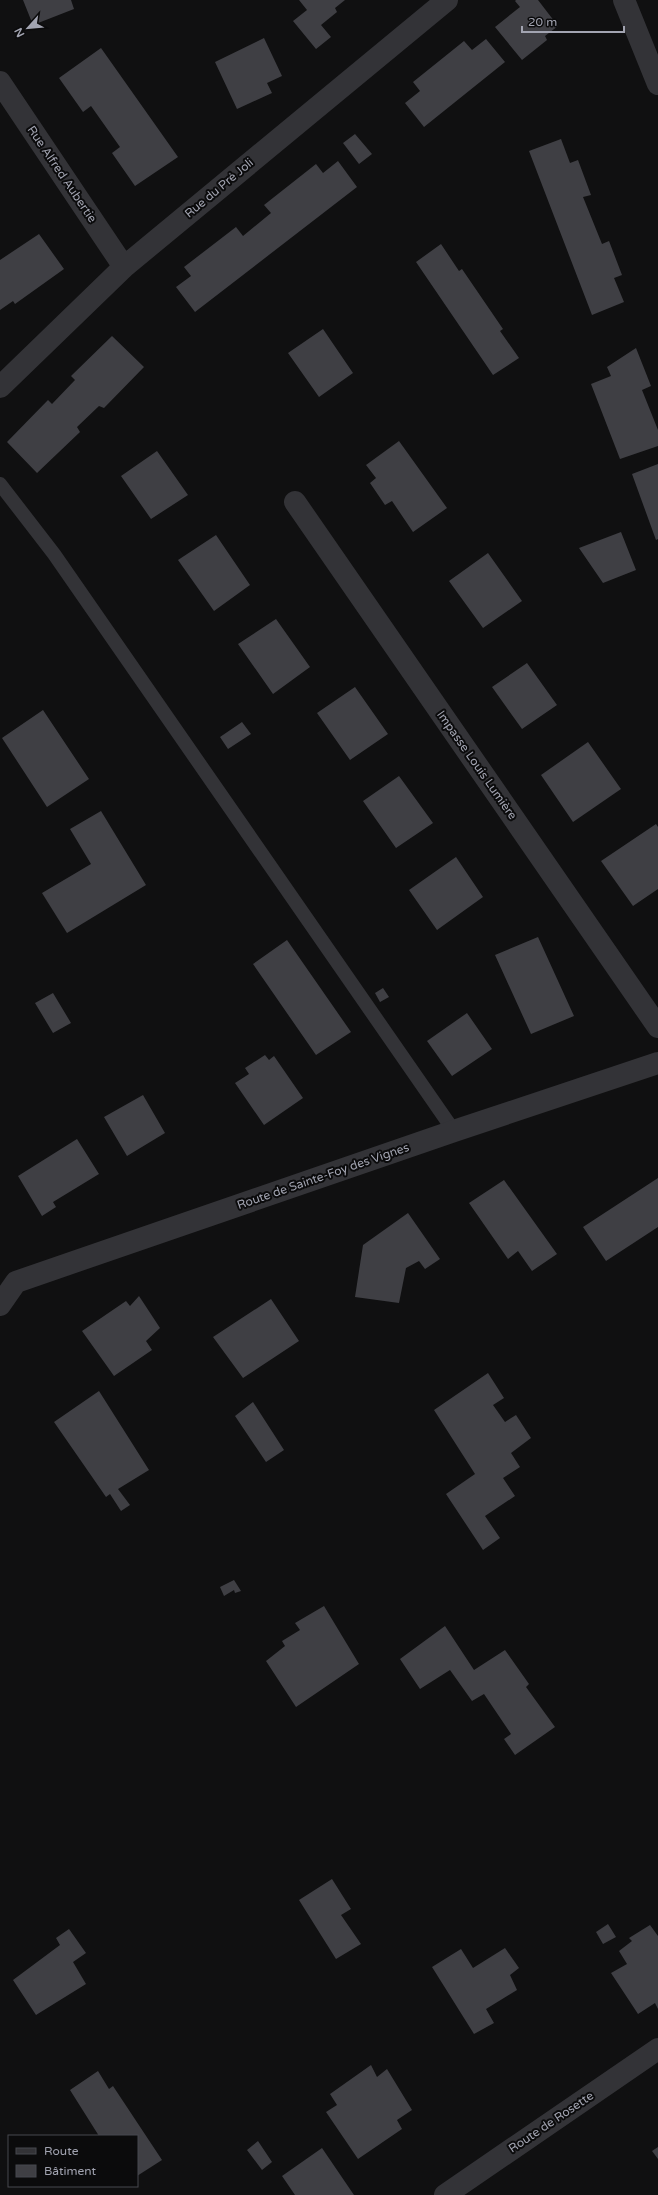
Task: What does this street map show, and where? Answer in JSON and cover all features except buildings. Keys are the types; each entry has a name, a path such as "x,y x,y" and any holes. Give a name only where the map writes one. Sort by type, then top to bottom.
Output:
{"street":[{"name":"Rue du Pré Joli","path":"0,387 124,267 447,0"},
{"path":"624,0 658,84"},
{"name":"Rue Alfred Aubertie","path":"0,82 124,267"},
{"name":"Impasse Louis Lumière","path":"296,502 658,1027"},
{"name":"Route de Sainte-Foy des Vignes","path":"0,1305 8,1280 658,1063"},
{"name":"Route de Rosette","path":"444,2195 658,2050"}],"lane":[{"path":"0,484 58,560 454,1131"}]}
